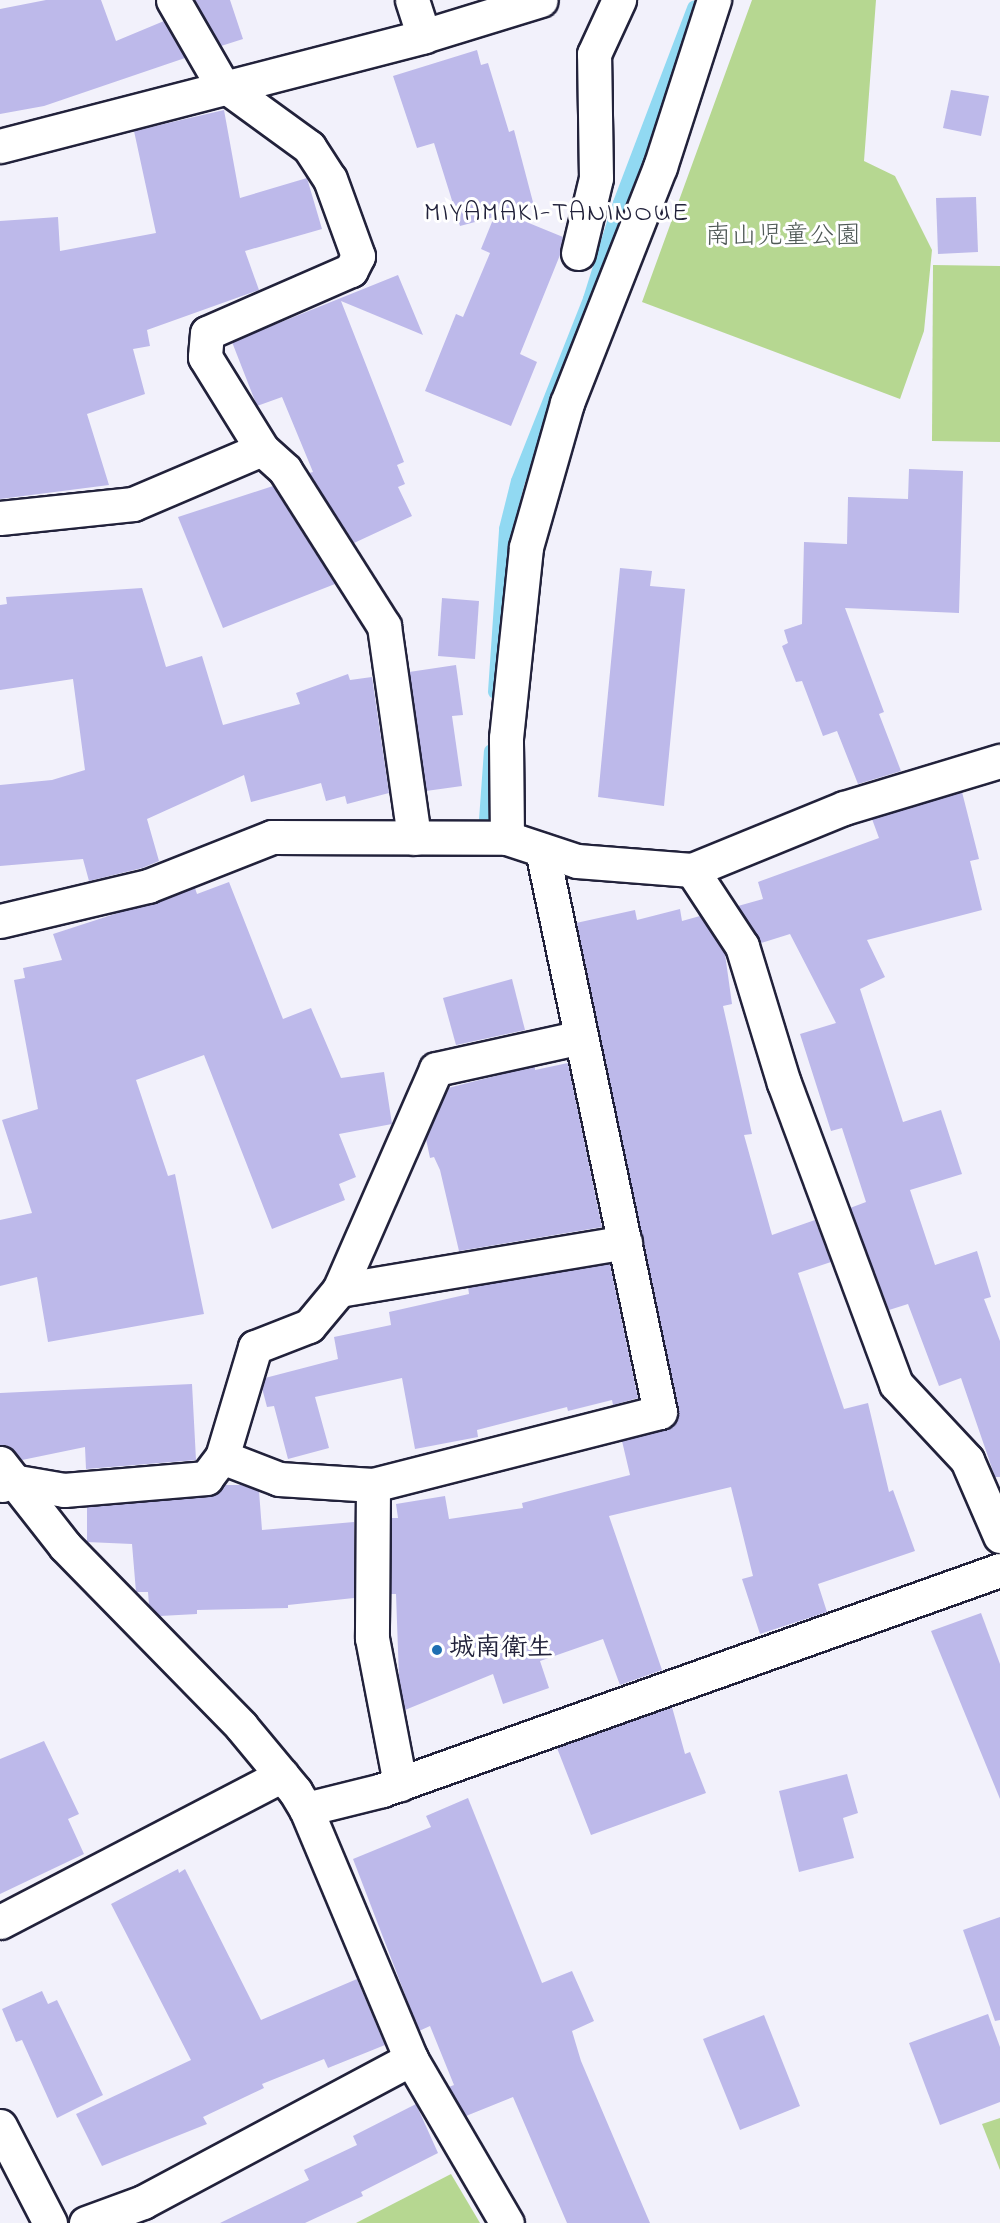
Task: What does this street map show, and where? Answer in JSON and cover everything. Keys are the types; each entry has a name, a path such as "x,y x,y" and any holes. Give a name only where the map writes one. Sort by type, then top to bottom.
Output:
{"street":[{"path":"173,0 227,88 309,147 330,179 358,256 351,270 207,333 205,357 262,449 285,470 384,626 414,838"},
{"path":"411,0 424,36"},
{"path":"0,146 424,36 541,0"},
{"path":"578,253 596,178 594,54 619,0"},
{"path":"507,838 506,738 526,547 567,403 660,167 714,0"},
{"path":"0,518 133,504 262,449"},
{"path":"0,921 148,886 272,837 507,838 577,861 692,870 844,808 1000,761"},
{"path":"222,1457 279,1479 373,1485 660,1412 542,850"},
{"path":"692,870 742,946 784,1083 896,1384 967,1460 1000,1536"},
{"path":"4,1477 64,1490 206,1478 222,1457 255,1347 309,1326 339,1290 436,1069 581,1037"},
{"path":"339,1290 625,1242"},
{"path":"4,1477 65,1546 241,1726 282,1775 306,1809 411,2059 507,2223"},
{"path":"373,1485 372,1638 400,1784"},
{"path":"306,1809 400,1784 1000,1570"},
{"path":"0,1922 282,1775"},
{"path":"86,2223 142,2202 411,2059"},
{"path":"0,2126 50,2223"}],"green space":[{"name":"南山児童公園","path":"752,0 876,0 864,161 895,176 932,250 924,331 900,399 642,302"},
{"path":"933,265 1000,266 1000,442 932,441"},
{"path":"1000,2118 1000,2170 982,2124"},
{"path":"451,2174 480,2223 356,2223"}],"building":[{"path":"46,0 101,0 116,41 164,21 185,58 44,106 0,114 0,9"},
{"path":"195,0 230,0 243,39 221,46"},
{"path":"477,50 481,65 488,63 509,132 514,130 534,206 507,214 563,237 560,255 520,354 537,362 511,426 425,391 456,314 463,317 490,253 481,249 494,217 460,226 434,143 417,148 393,76"},
{"path":"951,90 989,96 981,136 943,128"},
{"path":"224,110 240,198 307,178 322,229 245,251 259,290 147,330 150,346 133,349 145,394 87,414 109,485 0,499 0,221 58,217 60,251 156,233 134,131"},
{"path":"976,197 978,252 938,254 936,198"},
{"path":"398,275 423,335 341,301 404,462 397,465 405,484 398,487 412,516 354,543 309,473 313,472 282,397 257,406 232,342"},
{"path":"909,469 963,471 959,613 845,608 884,712 879,714 901,771 858,784 837,731 823,736 802,681 796,682 782,646 788,643 784,630 802,624 804,542 847,544 848,497 908,499"},
{"path":"273,486 335,584 223,628 178,517"},
{"path":"620,568 652,571 650,586 685,589 664,806 598,797"},
{"path":"142,588 166,667 202,656 223,725 300,704 296,693 348,674 350,680 372,677 389,793 347,804 345,796 326,801 321,783 251,802 244,775 147,819 159,861 142,868 89,881 83,859 0,866 0,785 52,780 85,770 73,679 0,690 0,605 7,604 6,597"},
{"path":"442,598 479,601 475,659 438,656"},
{"path":"456,665 463,715 452,716 462,786 426,791 409,672"},
{"path":"962,792 979,859 970,861 982,910 867,940 885,977 860,989 903,1122 941,1110 962,1174 910,1190 935,1265 977,1251 991,1297 984,1299 1000,1341 1000,1477 995,1477 961,1378 939,1386 908,1304 889,1310 850,1208 866,1202 842,1128 831,1131 800,1034 836,1023 790,934 761,943 738,906 763,899 758,882 879,838 872,819"},
{"path":"229,882 283,1019 311,1008 341,1078 384,1072 392,1124 339,1134 356,1177 339,1184 345,1200 272,1229 204,1055 136,1080 168,1176 175,1174 204,1314 48,1342 37,1277 0,1286 0,1220 32,1213 2,1120 38,1109 14,980 25,978 23,968 62,960 53,934 195,888 197,894"},
{"path":"680,909 682,921 700,916 725,954 732,1004 723,1006 752,1134 744,1135 772,1235 815,1220 831,1262 798,1273 844,1409 868,1403 889,1492 893,1490 915,1551 818,1584 827,1612 760,1634 742,1579 753,1576 731,1487 609,1516 662,1670 620,1685 603,1639 540,1661 549,1688 503,1704 493,1674 405,1710 399,1678 396,1594 391,1594 392,1518 398,1518 396,1504 445,1496 449,1519 523,1508 522,1503 630,1475 622,1441 665,1430 678,1418 576,923 635,910 637,920"},
{"path":"512,979 525,1030 456,1045 443,998"},
{"path":"568,1063 602,1227 459,1251 440,1170 434,1157 430,1158 426,1139 448,1088 535,1066 535,1070"},
{"path":"610,1264 638,1398 613,1405 612,1400 568,1411 567,1407 477,1430 478,1437 415,1449 402,1378 315,1397 329,1448 288,1459 274,1406 267,1407 262,1388 265,1378 338,1359 334,1337 391,1325 389,1312 469,1294 468,1287"},
{"path":"192,1384 196,1460 86,1469 85,1447 22,1460 8,1446 0,1445 0,1393"},
{"path":"224,1485 241,1485 259,1491 262,1530 354,1522 354,1598 288,1605 288,1608 197,1610 197,1614 160,1616 149,1605 148,1592 136,1592 132,1544 87,1542 87,1507 208,1497"},
{"path":"981,1613 1000,1664 1000,1799 931,1631"},
{"path":"672,1707 685,1754 690,1752 706,1793 591,1835 557,1748"},
{"path":"44,1741 79,1814 68,1819 84,1854 0,1894 0,1759"},
{"path":"847,1774 858,1813 843,1818 854,1858 799,1872 779,1791"},
{"path":"468,1798 542,1983 572,1971 594,2021 572,2031 581,2061 650,2223 567,2223 513,2097 466,2116 449,2087 454,2085 430,2026 419,2031 353,1859 431,1827 426,1816"},
{"path":"178,1869 179,1873 185,1869 261,2020 357,1979 385,2045 328,2068 324,2059 262,2084 264,2088 203,2117 207,2124 102,2166 76,2114 191,2060 111,1904"},
{"path":"1000,1917 1000,2020 995,2021 963,1930"},
{"path":"42,1991 48,2004 57,2000 103,2095 57,2118 22,2040 16,2042 2,2009"},
{"path":"988,2014 1000,2047 1000,2102 940,2125 909,2043"},
{"path":"764,2015 800,2106 740,2130 703,2039"},
{"path":"416,2104 438,2153 361,2192 363,2196 305,2223 220,2223 309,2180 304,2170 357,2145 353,2136"}],"waterway":[{"path":"495,692 506,529 518,481 590,299 620,203 694,8"},
{"path":"486,820 491,751"}],"place":[{"name":"城南衛生","path":"437,1650"}],"district":[{"name":"MIYAMAKI-TANINOUE","path":"557,214"}]}
